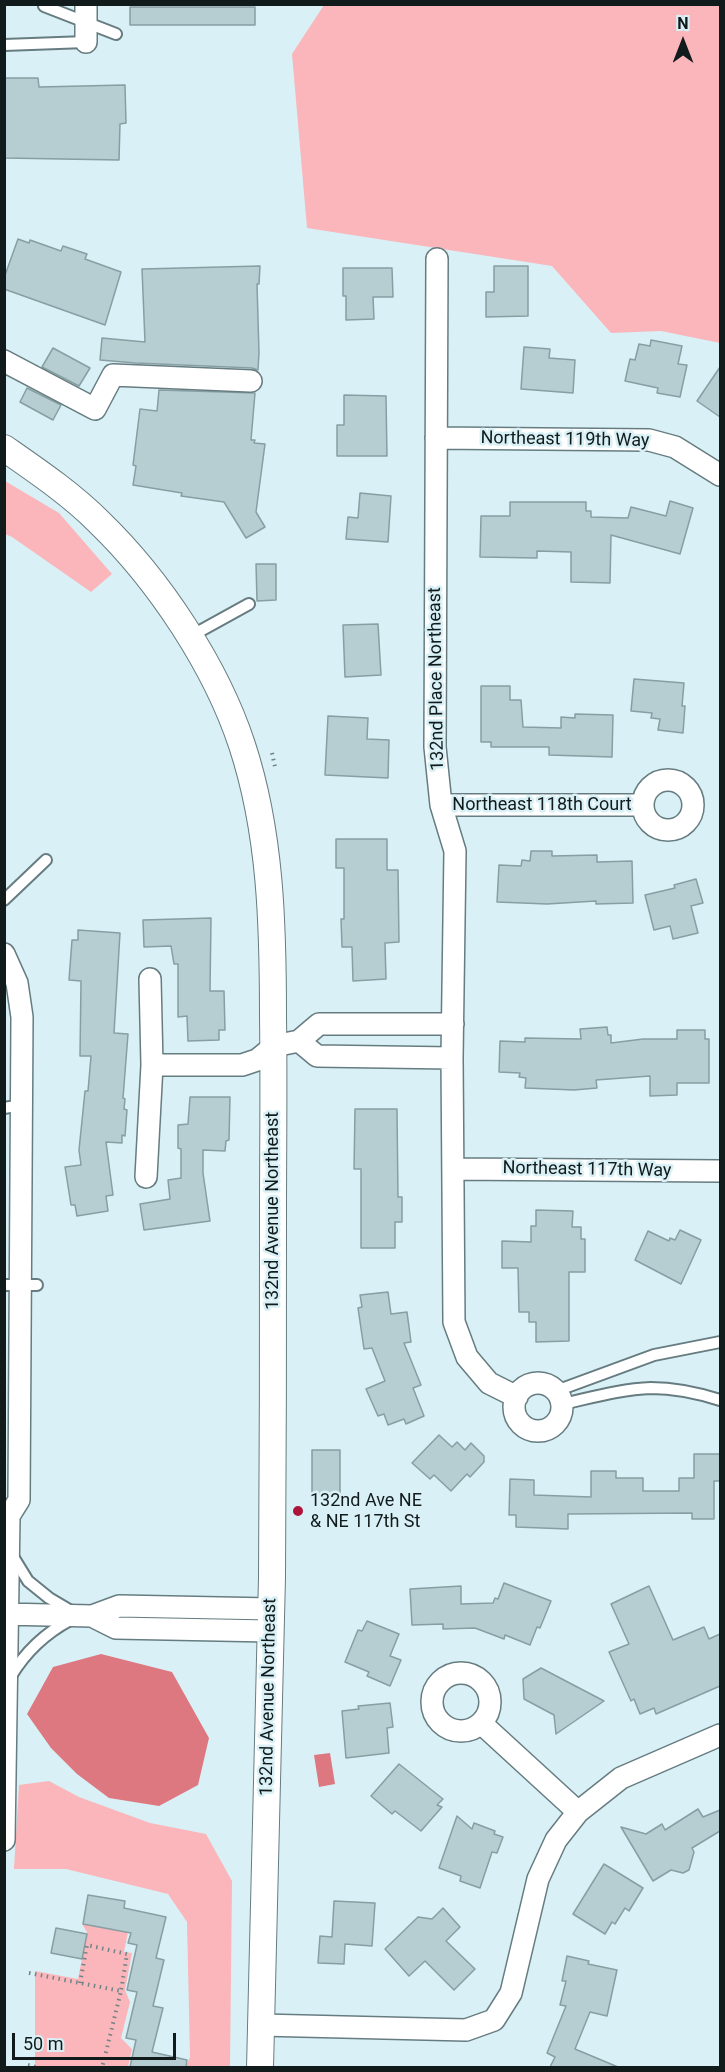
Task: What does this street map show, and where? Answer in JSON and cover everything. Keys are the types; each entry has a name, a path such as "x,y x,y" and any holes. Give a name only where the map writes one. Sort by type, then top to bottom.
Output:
{"street":[{"name":"132nd Place Northeast","path":"437,259 435,747 441,805 455,851 452,1058 454,1322 467,1357 489,1383 517,1397"},
{"path":"4,361 95,410 113,375 251,381"},
{"name":"Northeast 119th Way","path":"436,438 649,440 675,447 720,475"},
{"name":"132nd Avenue Northeast","path":"4,448 56,484 99,522 149,577 190,636 216,684 242,744 259,811 268,870 273,934 274,1046 271,1620 261,2067"},
{"name":"Northeast 118th Court","path":"441,805 643,805"},
{"path":"4,954 17,983 22,1017 13,1106 21,1285 19,1500 6,1514 9,1548 4,1840"},
{"path":"146,1177 152,1065 150,979"},
{"path":"152,1065 242,1065 257,1060 274,1046 299,1041 319,1024 453,1024"},
{"path":"299,1041 317,1056 452,1058"},
{"name":"Northeast 117th Way","path":"454,1169 720,1171"},
{"path":"540,1383 549,1386 559,1398 560,1418 547,1430 528,1429 516,1416 514,1406 517,1397 530,1385 540,1383"},
{"path":"7,1614 85,1616 120,1606 271,1620"},
{"path":"482,1724 578,1812"},
{"path":"261,2025 466,2030 494,2020 511,1993 537,1879 556,1840 578,1812 621,1778 720,1734"}],"lane":[{"path":"44,6 116,34"},
{"path":"4,45 86,23"},
{"path":"190,636 249,604"},
{"path":"4,900 46,860"},
{"path":"559,1398 654,1355 720,1342"},
{"path":"559,1398 650,1388 684,1390 720,1400"},
{"path":"9,1548 28,1581 49,1598 85,1616"},
{"path":"7,1682 23,1656 35,1644 53,1629 85,1616"}],"path":[{"path":"80,1983 87,1945 127,1954 121,1991 102,2067"},
{"path":"29,1973 121,1991"},
{"path":"28,2065 40,2067"}],"shaded area":[{"path":"324,5 720,5 720,343 661,331 611,333 552,266 307,228 292,54"},
{"path":"5,481 59,513 112,574 91,592 5,534"},
{"path":"101,1654 172,1672 209,1738 198,1785 159,1806 109,1798 77,1774 51,1748 27,1714 53,1667"},
{"path":"330,1753 335,1784 319,1787 314,1755"},
{"path":"49,1781 79,1797 150,1823 206,1834 232,1881 230,2067 186,2067 190,2057 187,1922 168,1894 66,1869 14,1869 19,1785"},
{"path":"82,1924 128,1932 124,1952 132,1953 125,1990 130,2002 121,2038 132,2049 128,2067 35,2067 35,1971 78,1979 87,1932"}],"building":[{"path":"130,7 255,7 255,25 130,25"},
{"path":"4,78 38,78 39,87 125,85 126,123 120,124 119,160 4,158"},
{"path":"18,239 29,243 30,240 61,251 63,246 87,254 85,259 121,272 105,325 4,289 4,278"},
{"path":"260,266 259,284 257,284 258,370 100,360 102,338 145,342 142,269"},
{"path":"494,266 528,266 528,316 486,317 486,292 494,292"},
{"path":"343,268 392,268 393,297 373,297 374,319 346,320"},
{"path":"651,340 682,346 678,364 687,365 680,397 657,393 658,388 625,381 630,359 635,360 639,344 650,346"},
{"path":"524,347 550,349 549,358 575,360 573,393 521,389"},
{"path":"53,348 90,368 79,386 42,367"},
{"path":"720,367 720,417 697,401"},
{"path":"27,388 61,405 53,420 20,402"},
{"path":"159,390 255,393 251,440 255,440 254,443 265,444 256,512 265,527 246,538 224,502 181,496 182,493 133,485 136,466 133,465 140,409 157,411"},
{"path":"344,395 386,396 387,456 337,456 337,425 344,425"},
{"path":"360,493 391,496 388,542 346,539 348,517 358,518"},
{"path":"670,501 693,508 680,554 611,535 610,583 571,582 571,552 537,551 537,558 480,557 481,516 510,516 510,502 586,502 586,511 591,511 591,517 628,518 631,507 666,516"},
{"path":"256,564 276,564 276,600 257,601"},
{"path":"378,624 381,675 345,677 343,625"},
{"path":"634,679 684,683 683,733 658,730 660,719 651,718 652,713 631,711"},
{"path":"481,686 510,686 510,700 521,700 523,727 561,728 561,717 575,718 575,714 613,715 612,757 549,755 549,747 491,747 491,742 481,742"},
{"path":"328,716 368,718 367,739 389,740 388,778 325,775"},
{"path":"336,839 387,839 387,870 398,870 399,942 385,943 386,979 353,981 352,947 342,947 344,868 336,868"},
{"path":"531,851 552,851 552,856 597,855 597,862 632,861 633,903 497,902 499,865 521,866 522,860 530,861"},
{"path":"696,879 703,903 691,906 698,933 673,939 670,926 654,930 645,895 675,888 674,885"},
{"path":"211,918 210,991 224,991 225,1030 219,1030 219,1040 188,1041 187,1016 178,1017 178,964 174,964 171,946 144,947 143,920"},
{"path":"78,930 120,933 114,1033 128,1034 123,1098 125,1099 124,1109 127,1110 125,1136 122,1135 122,1143 106,1142 113,1195 106,1196 108,1211 77,1216 75,1205 71,1205 65,1167 81,1165 79,1150 91,1056 80,1056 81,981 69,980 72,940 78,940"},
{"path":"607,1027 608,1035 611,1035 611,1043 643,1039 677,1039 677,1030 705,1030 705,1039 709,1039 709,1083 677,1083 677,1095 650,1096 650,1076 596,1080 597,1088 574,1090 525,1088 526,1078 519,1077 520,1073 499,1072 500,1041 525,1042 525,1038 581,1039 580,1029"},
{"path":"190,1097 230,1097 229,1140 226,1141 225,1151 203,1150 203,1173 210,1221 144,1230 140,1204 170,1199 168,1180 181,1178 178,1125 188,1124"},
{"path":"355,1109 397,1109 398,1197 402,1197 402,1222 395,1222 395,1248 361,1248 361,1169 354,1169"},
{"path":"536,1210 573,1211 572,1227 581,1227 581,1239 585,1239 585,1272 569,1272 569,1341 536,1342 536,1322 529,1322 529,1312 519,1312 518,1268 502,1268 502,1241 531,1242 531,1226 536,1226"},
{"path":"680,1230 701,1240 681,1284 635,1260 648,1231 669,1241 670,1238 675,1240"},
{"path":"388,1292 391,1314 407,1312 411,1342 404,1343 421,1385 413,1388 424,1416 406,1424 404,1419 388,1425 384,1414 378,1416 366,1389 385,1381 372,1348 364,1349 358,1308 362,1307 360,1295"},
{"path":"439,1435 452,1447 457,1442 465,1450 471,1443 484,1456 484,1462 470,1477 467,1474 451,1491 434,1475 430,1479 412,1463"},
{"path":"312,1450 340,1450 340,1495 312,1495"},
{"path":"694,1454 720,1454 720,1481 714,1481 714,1519 692,1519 692,1513 568,1514 568,1529 516,1527 516,1515 509,1515 510,1479 534,1480 534,1495 591,1497 591,1471 616,1471 616,1478 643,1478 643,1491 679,1491 679,1478 694,1478"},
{"path":"504,1583 551,1601 530,1645 505,1635 504,1639 475,1628 443,1629 443,1624 412,1625 410,1589 461,1586 461,1604 493,1603 495,1598 498,1599"},
{"path":"649,1586 673,1640 704,1627 709,1639 720,1634 720,1686 656,1714 654,1708 640,1714 634,1699 631,1701 609,1652 629,1644 611,1604"},
{"path":"367,1621 399,1634 390,1656 401,1660 390,1686 367,1676 369,1672 345,1662 358,1630 362,1631"},
{"path":"541,1668 604,1701 556,1734 554,1715 524,1699 523,1679"},
{"path":"390,1703 393,1727 387,1728 389,1753 346,1758 342,1711 359,1709 358,1706"},
{"path":"399,1764 443,1799 437,1805 442,1807 421,1831 395,1811 392,1814 371,1796"},
{"path":"698,1809 703,1817 720,1810 720,1831 692,1848 694,1852 689,1870 683,1873 671,1870 653,1881 621,1827 646,1834 662,1824 665,1830"},
{"path":"457,1816 472,1829 474,1823 495,1831 494,1834 503,1837 497,1853 492,1852 480,1888 460,1881 461,1876 439,1868"},
{"path":"604,1864 643,1888 629,1911 625,1908 615,1924 612,1922 605,1934 573,1914"},
{"path":"88,1895 125,1901 124,1908 166,1917 156,1958 164,1960 153,2006 163,2008 152,2052 187,2060 186,2067 130,2067 136,2040 126,2038 137,1992 127,1990 137,1945 128,1943 131,1933 83,1924"},
{"path":"334,1901 375,1903 372,1946 345,1944 344,1964 318,1963 320,1936 332,1937"},
{"path":"443,1908 460,1927 446,1941 475,1969 454,1990 425,1961 409,1976 385,1949 418,1917 432,1919"},
{"path":"56,1928 87,1934 82,1959 51,1953"},
{"path":"567,1956 589,1961 588,1964 617,1970 607,2016 590,2012 575,2049 618,2067 550,2067 555,2057 547,2053 566,2006 560,2005 566,1981 562,1981"}],"place":[{"name":"132nd Ave NE & NE 117th St","path":"298,1511"}]}
